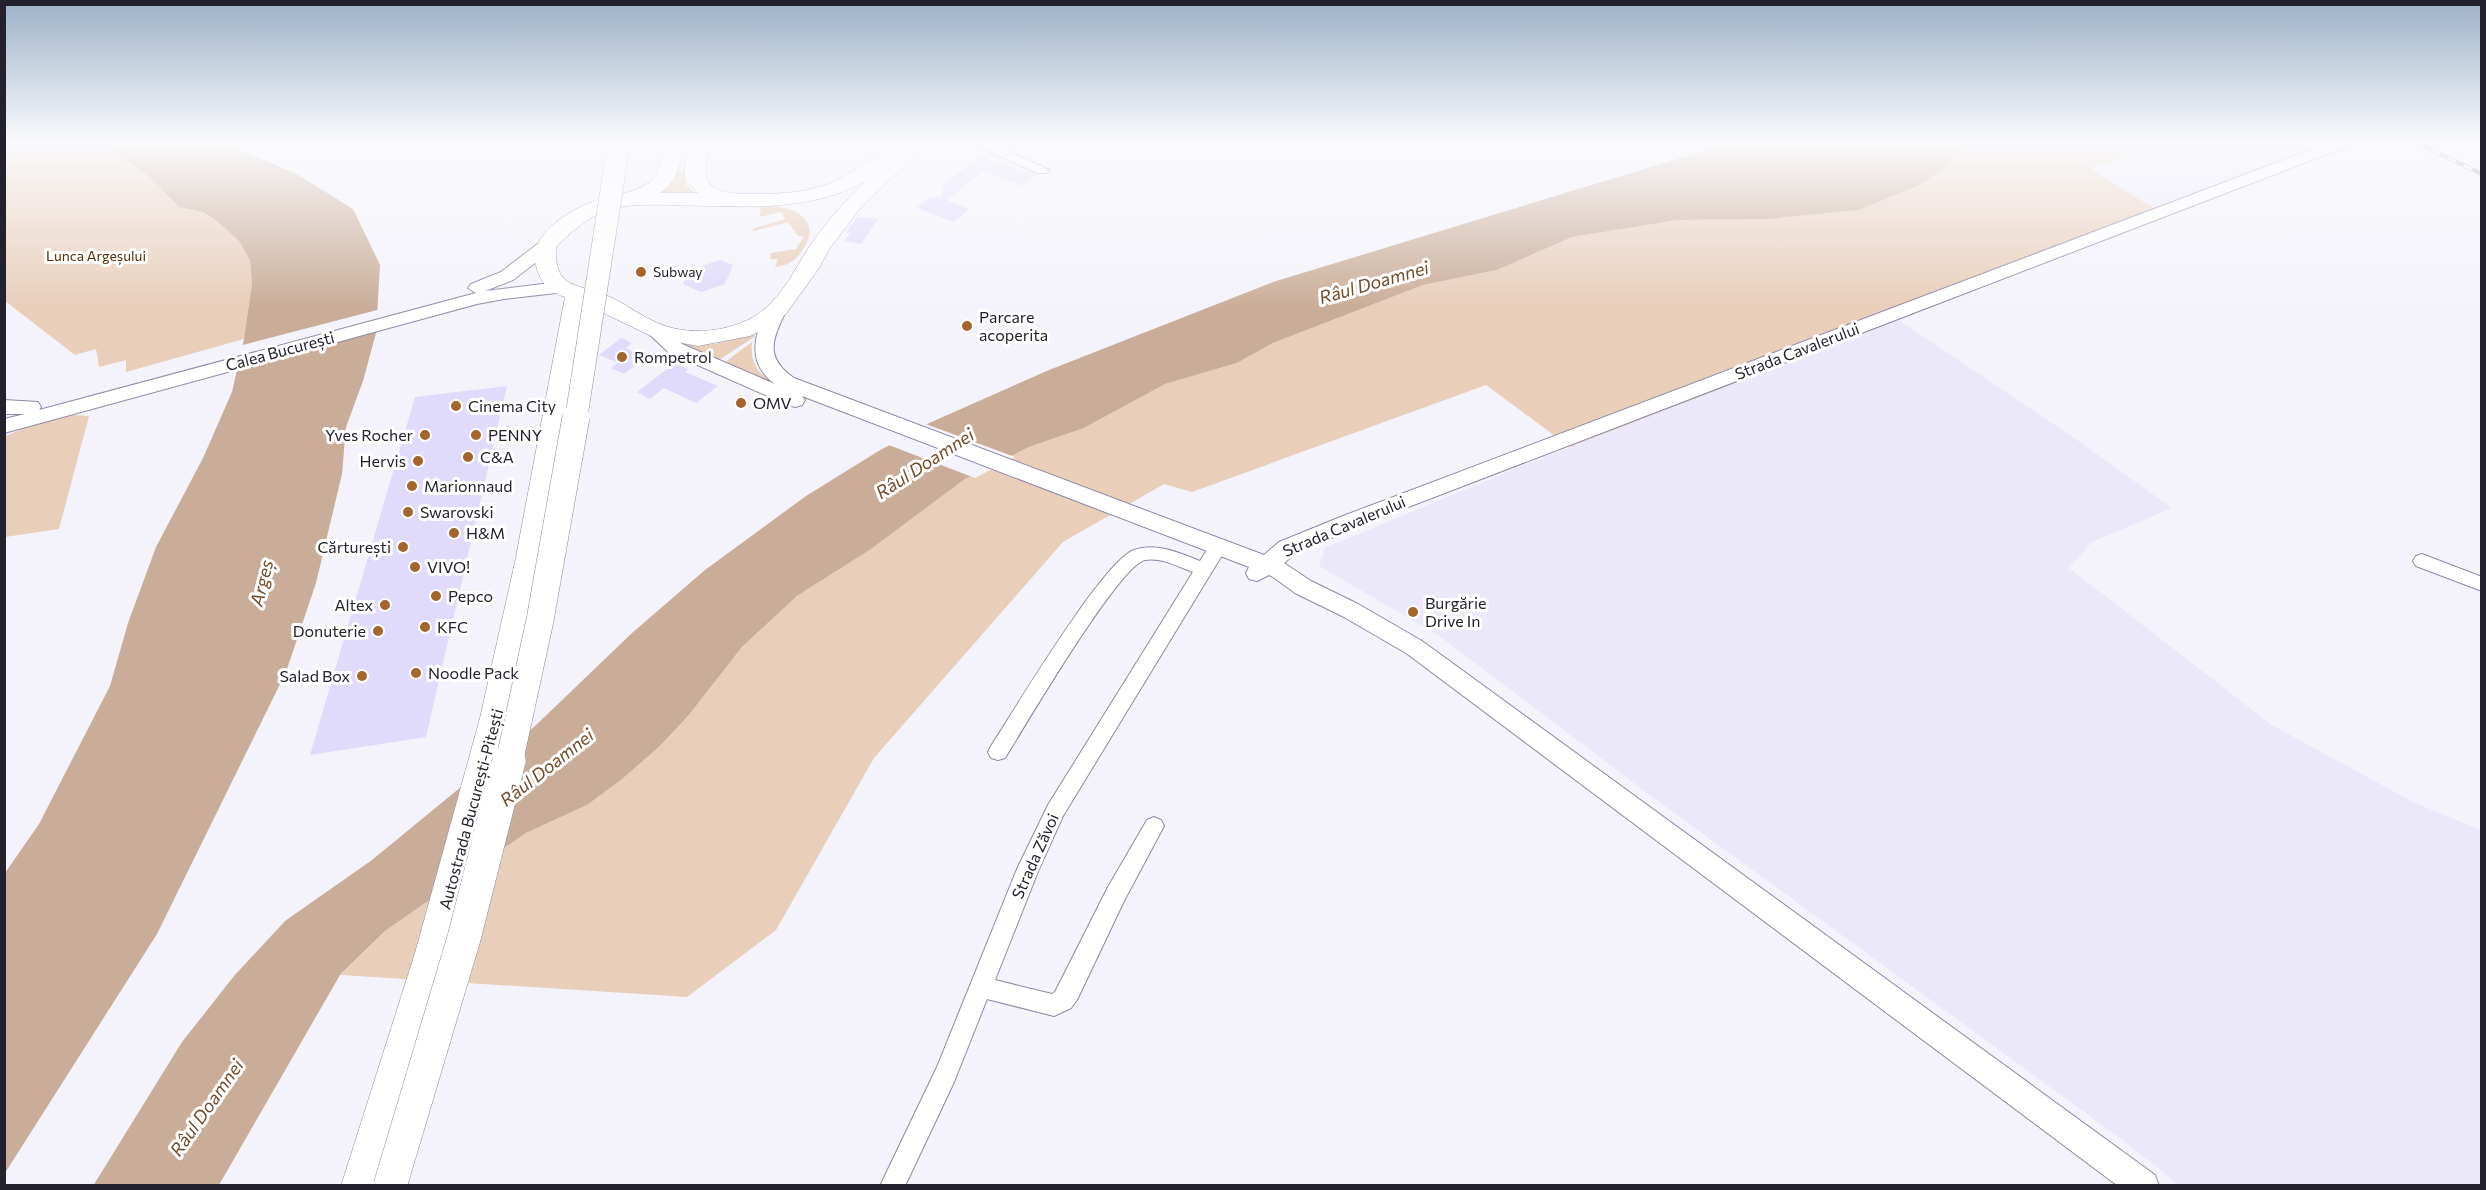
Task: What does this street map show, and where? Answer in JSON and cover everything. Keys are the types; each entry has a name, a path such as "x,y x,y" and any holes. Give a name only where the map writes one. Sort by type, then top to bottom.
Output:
{"highway":[{"name":"Autostrada București-Pitești","path":"359,1185 434,946 495,717 540,501 592,198"},
{"name":"Autostrada București-Pitești","path":"390,1185 471,913 527,686 561,506 610,198"},
{"path":"636,198 589,211 561,229 546,246 547,268 559,288 600,301 655,331 684,338 714,338 757,324 778,309 808,268 820,246 860,198"},
{"path":"633,199 781,200 807,198"},
{"path":"781,200 799,206 815,219 820,231 820,246"}],"main road":[{"name":"Strada Cavalerului","path":"1260,569 1287,548 1351,520 2199,198"},
{"name":"Calea București","path":"451,301 507,276 546,246"},
{"name":"Calea București","path":"4,426 99,394 451,301 559,288"},
{"path":"778,309 767,331 763,346 764,359 775,375 858,418"},
{"path":"655,331 675,348 695,358 1171,535 1211,557 1260,569 1276,582 1303,587 1383,628 1441,666 2144,1185"},
{"name":"Calea București","path":"4,414 99,394"},
{"path":"4,407 31,407"}],"street":[{"path":"998,753 1094,604 1125,562 1134,555 1211,557"},
{"name":"Strada Zăvoi","path":"892,1185 946,1074 1028,869 1055,811 1211,557"},
{"path":"2422,561 2481,584"},
{"path":"980,987 1054,1005 1063,1000 1116,894 1154,826"}],"shaded area":[{"path":"2136,198 2209,198 2163,214"},
{"path":"1897,319 2077,440 2172,508 2092,542 2069,568 2272,725 2413,802 2481,830 2481,1185 2179,1185 2124,1141 1647,793 1438,635 1319,566 1325,548 1522,466"}],"green space":[{"name":"Lunca Argeșului","path":"5,198 170,198 179,207 202,212 218,222 239,241 250,260 252,283 244,339 126,372 126,360 99,367 96,349 75,355 5,301"},
{"path":"1889,198 2136,198 2163,214 2123,233 1570,447 1486,385 1192,492 1164,484 1063,542 874,758 776,930 687,997 341,975 385,931 526,833 587,805 621,780 660,746 688,716 742,647 797,596 871,549 965,479 1029,447 1084,428 1165,384 1237,363 1273,343 1423,285 1497,270 1572,237 1678,220 1769,219 1859,210"},
{"path":"758,205 789,209 798,213 809,226 805,246 796,258 785,265 775,267 778,259 770,259 771,253 796,249 804,236 798,236 788,222 754,231 752,229 785,219 781,212 759,217 761,212"},
{"path":"756,332 754,337 716,362 678,345 715,344"},
{"path":"752,342 752,356 762,375 812,401 721,365"},
{"path":"74,415 89,416 59,529 5,537 5,436 35,424"}],"water":[{"name":"Argeș","path":"170,198 335,198 353,209 380,265 376,333 363,381 346,427 342,474 316,583 286,672 157,934 5,1173 5,873 39,824 110,686 128,623 156,547 203,458 232,392 244,339 252,283 250,260 239,241 218,222 203,212 179,207"},
{"name":"Râul Doamnei","path":"1551,198 1889,198 1859,210 1769,219 1678,220 1572,237 1497,270 1423,285 1273,343 1237,363 1165,384 1084,428 1029,447 965,479 871,549 797,596 742,647 688,716 660,746 621,780 587,805 526,833 385,931 340,975 219,1185 93,1186 182,1042 234,976 285,921 372,860 534,727 632,633 705,570 806,496 927,424 1049,370 1273,282"}],"pier":[{"path":"381,309 379,330 234,369 239,346"},
{"path":"923,423 1015,457 975,478 886,444"}],"building":[{"path":"950,198 947,200 969,209 954,222 917,208 927,199"},
{"path":"857,217 878,219 861,244 845,241 850,233 846,232"},
{"path":"720,260 733,265 725,284 701,292 683,284 690,270"},
{"name":"Rompetrol","path":"621,338 632,343 626,348 643,356 624,374 611,368 618,363 599,355"},
{"name":"OMV","path":"675,363 688,369 685,372 718,386 696,403 664,388 650,399 637,392"},
{"name":"VIVO!","path":"507,386 426,737 310,755 415,397"}],"place":[{"name":"Subway","path":"641,272"},
{"name":"Parcare acoperita","path":"967,326"},
{"name":"Rompetrol","path":"622,357"},
{"name":"OMV","path":"741,403"},
{"name":"Cinema City","path":"456,406"},
{"name":"Yves Rocher","path":"425,435"},
{"name":"PENNY","path":"476,435"},
{"name":"C&A","path":"468,457"},
{"name":"Hervis","path":"418,461"},
{"name":"Marionnaud","path":"412,486"},
{"name":"Swarovski","path":"408,512"},
{"name":"H&M","path":"454,533"},
{"name":"Cărturești","path":"403,547"},
{"name":"VIVO!","path":"415,567"},
{"name":"Pepco","path":"436,596"},
{"name":"Altex","path":"385,605"},
{"name":"Burgărie Drive In","path":"1413,612"},
{"name":"KFC","path":"425,627"},
{"name":"Donuterie","path":"378,631"},
{"name":"Noodle Pack","path":"416,673"},
{"name":"Salad Box","path":"362,676"}]}
